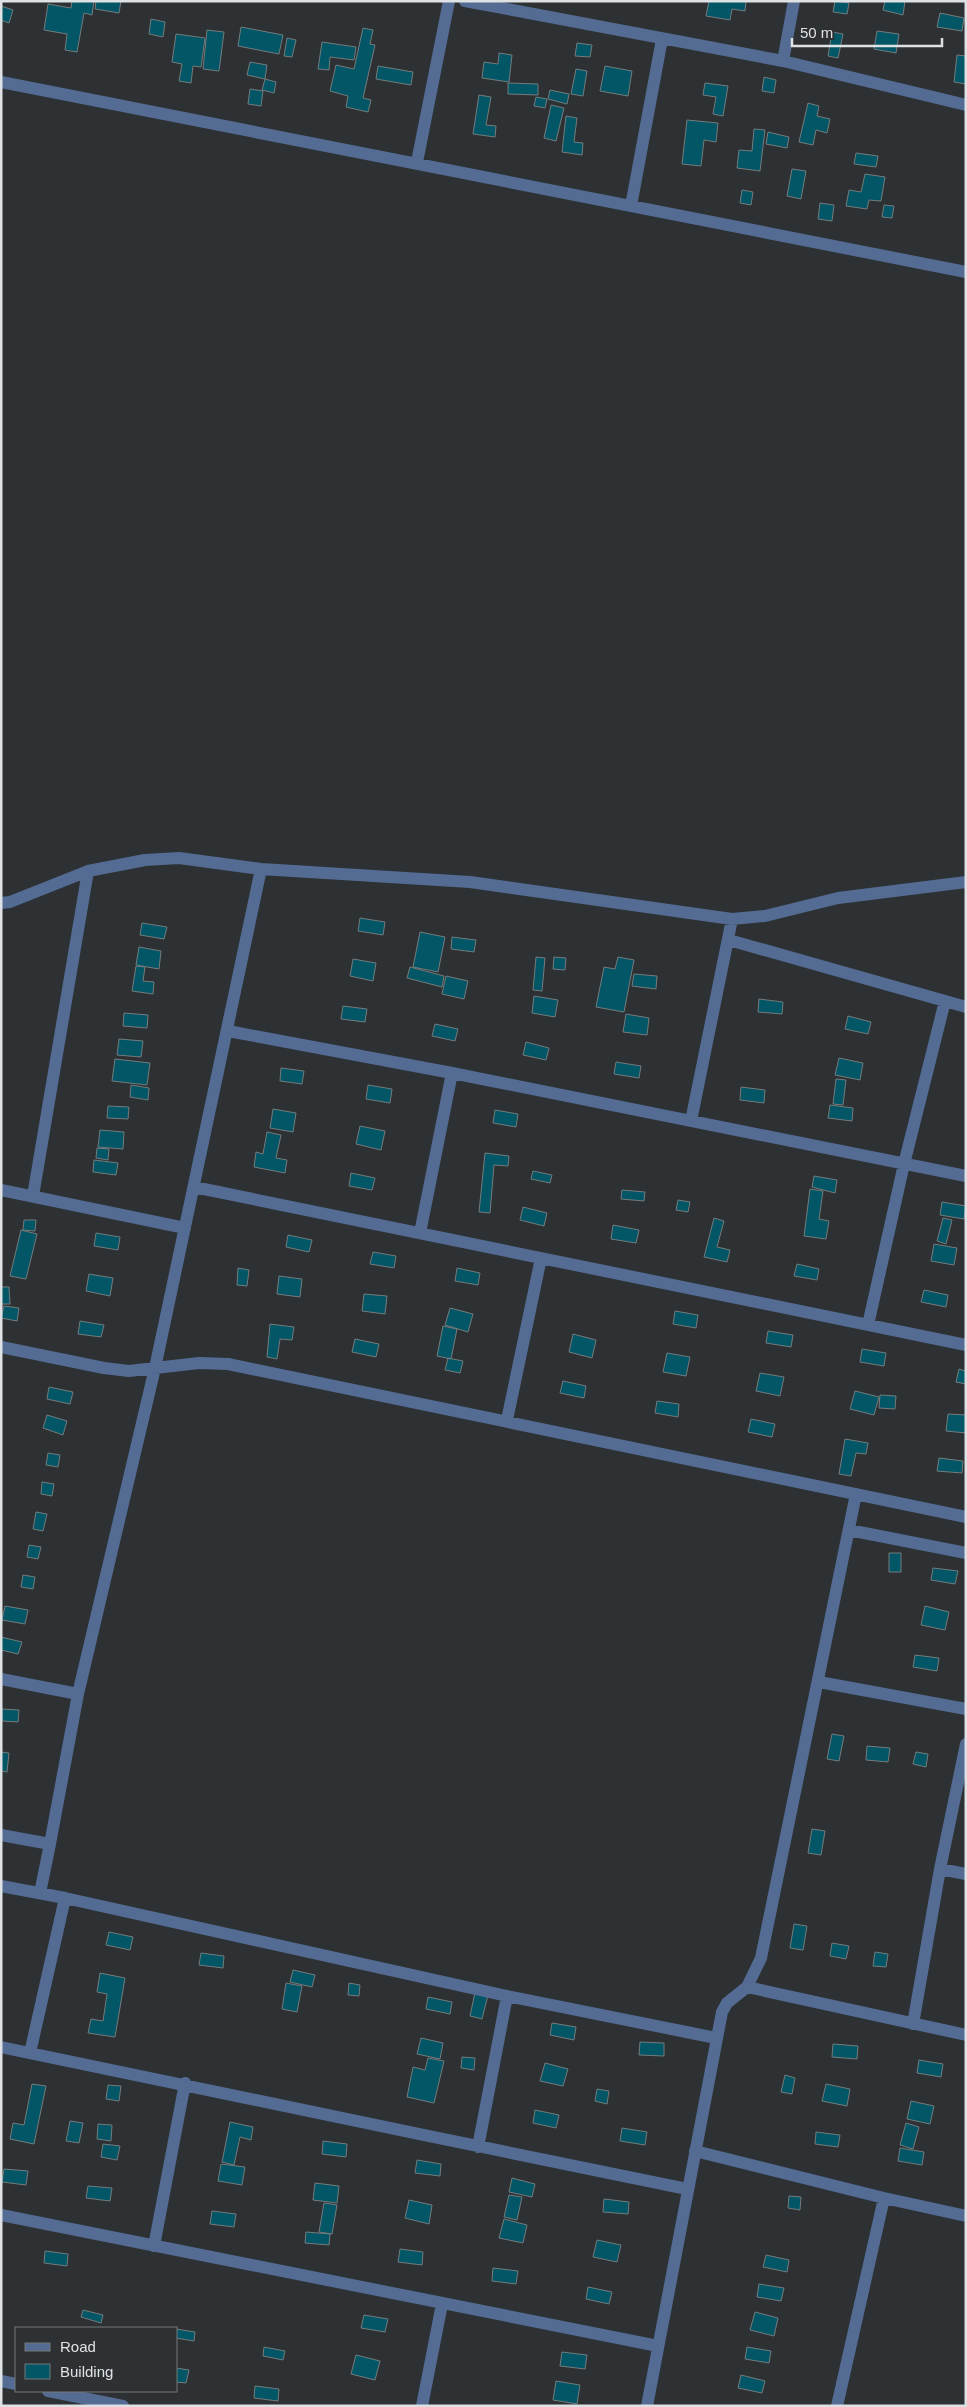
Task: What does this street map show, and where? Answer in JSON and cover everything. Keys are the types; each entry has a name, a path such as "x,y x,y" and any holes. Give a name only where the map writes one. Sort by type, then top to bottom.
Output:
{"street":[{"path":"417,162 449,1"},
{"path":"465,1 783,62 966,105"},
{"path":"783,62 794,1"},
{"path":"631,206 662,39"},
{"path":"1,82 417,162 966,272"},
{"path":"1,903 10,902 88,871 145,860 179,858 261,869 470,882 732,919 766,916 838,898 966,882"},
{"path":"40,1893 78,1694 155,1368 261,869"},
{"path":"33,1196 88,871"},
{"path":"691,1121 732,919"},
{"path":"729,940 966,1007"},
{"path":"868,1324 904,1164 945,1002"},
{"path":"228,1031 452,1073 966,1176"},
{"path":"420,1233 452,1073"},
{"path":"194,1187 966,1344"},
{"path":"1,1190 184,1228"},
{"path":"507,1420 541,1258"},
{"path":"1,1347 104,1368 130,1371 199,1363 228,1364 507,1420 966,1517"},
{"path":"646,2406 716,2038 722,2012 728,2003 747,1987 761,1958 856,1494"},
{"path":"849,1530 966,1553"},
{"path":"1,1679 78,1694"},
{"path":"818,1682 966,1709"},
{"path":"912,2024 940,1869 966,1744"},
{"path":"1,1835 50,1844"},
{"path":"940,1869 966,1874"},
{"path":"1,1886 65,1898 507,1996 716,2038"},
{"path":"30,2053 65,1898"},
{"path":"747,1987 966,2035"},
{"path":"478,2147 507,1996"},
{"path":"1,2047 185,2083 478,2147 687,2189"},
{"path":"154,2246 185,2083"},
{"path":"695,2151 884,2198 966,2216"},
{"path":"837,2406 884,2198"},
{"path":"1,2215 658,2346"},
{"path":"422,2406 442,2304"},
{"path":"1,2381 15,2384"},
{"path":"53,2392 123,2406"}],"building":[{"path":"72,1 94,1 92,15 84,13 77,52 65,50 67,34 44,30 48,4 71,8"},
{"path":"96,1 121,1 119,13 95,9"},
{"path":"709,1 746,1 745,11 732,9 730,20 706,16"},
{"path":"835,1 849,3 847,14 833,12"},
{"path":"885,1 905,1 903,15 883,10"},
{"path":"1,6 13,10 9,23 1,20"},
{"path":"940,13 964,18 962,31 937,27"},
{"path":"151,19 165,22 163,37 149,34"},
{"path":"241,27 283,35 279,54 238,46"},
{"path":"363,28 373,30 370,44 375,45 363,98 371,100 368,112 346,107 348,96 330,91 336,65 354,69"},
{"path":"207,30 224,32 219,71 203,69"},
{"path":"877,31 899,34 896,53 874,49"},
{"path":"832,32 843,34 838,58 828,56"},
{"path":"176,34 205,38 201,67 193,66 191,83 179,81 182,64 172,62"},
{"path":"287,38 296,40 292,57 284,56"},
{"path":"322,42 356,47 354,60 330,57 329,70 318,69"},
{"path":"577,43 592,45 590,57 575,56"},
{"path":"499,53 512,55 509,82 482,78 484,62 498,64"},
{"path":"957,55 966,56 966,84 954,82"},
{"path":"250,62 267,65 265,79 247,75"},
{"path":"378,66 413,72 411,85 376,79"},
{"path":"605,66 632,71 628,96 600,91"},
{"path":"576,69 587,71 583,96 571,94"},
{"path":"764,77 776,80 774,93 762,91"},
{"path":"265,79 276,82 274,93 262,90"},
{"path":"508,83 538,84 538,95 508,94"},
{"path":"705,83 728,86 723,116 713,114 716,97 703,95"},
{"path":"250,89 263,91 261,106 248,104"},
{"path":"550,90 569,94 567,104 548,99"},
{"path":"479,95 491,97 486,125 496,126 495,137 473,134"},
{"path":"536,97 547,99 545,108 534,106"},
{"path":"808,103 819,106 817,116 830,119 827,133 816,130 813,145 799,142"},
{"path":"551,105 564,108 556,141 544,138"},
{"path":"566,116 577,118 574,142 583,143 582,155 562,152"},
{"path":"687,120 718,123 716,142 704,140 701,166 682,164"},
{"path":"754,129 765,130 760,171 737,168 739,150 752,151"},
{"path":"768,132 789,137 787,148 766,144"},
{"path":"856,153 878,156 876,167 854,164"},
{"path":"792,169 806,171 801,199 787,196"},
{"path":"865,174 885,177 881,201 869,200 867,209 846,206 849,190 861,192"},
{"path":"742,190 753,192 751,205 740,203"},
{"path":"820,203 834,205 832,221 818,219"},
{"path":"884,205 894,206 892,218 882,217"},
{"path":"360,918 385,922 383,935 358,931"},
{"path":"142,923 167,927 164,939 140,935"},
{"path":"420,932 445,937 438,972 413,967"},
{"path":"452,937 476,940 474,952 451,949"},
{"path":"139,947 161,951 159,969 136,965"},
{"path":"536,957 545,958 542,991 533,990"},
{"path":"554,957 566,958 565,970 553,969"},
{"path":"618,957 634,960 624,1012 596,1007 604,967 615,969"},
{"path":"353,959 376,963 373,981 350,976"},
{"path":"136,966 145,967 143,981 154,982 153,994 132,991"},
{"path":"410,967 444,976 442,987 407,978"},
{"path":"634,974 657,976 656,989 632,986"},
{"path":"446,976 468,981 464,999 442,994"},
{"path":"534,996 558,1000 555,1017 532,1013"},
{"path":"759,999 783,1002 782,1014 758,1012"},
{"path":"343,1006 367,1009 365,1022 341,1019"},
{"path":"124,1013 148,1015 147,1028 123,1026"},
{"path":"626,1014 649,1018 647,1035 623,1032"},
{"path":"848,1016 871,1022 868,1034 845,1029"},
{"path":"435,1024 458,1029 455,1041 432,1036"},
{"path":"119,1039 143,1041 141,1057 117,1055"},
{"path":"526,1042 549,1048 546,1060 523,1055"},
{"path":"839,1058 863,1063 860,1080 835,1075"},
{"path":"115,1059 150,1063 147,1085 112,1081"},
{"path":"616,1062 641,1066 639,1078 614,1074"},
{"path":"281,1068 304,1071 302,1084 280,1081"},
{"path":"836,1079 846,1080 843,1105 833,1104"},
{"path":"131,1085 149,1088 148,1100 130,1097"},
{"path":"368,1085 392,1089 390,1103 366,1099"},
{"path":"741,1087 765,1090 764,1103 740,1100"},
{"path":"830,1105 853,1108 852,1121 828,1118"},
{"path":"108,1106 129,1107 128,1119 107,1118"},
{"path":"273,1109 296,1113 293,1132 270,1128"},
{"path":"495,1110 518,1114 516,1127 493,1123"},
{"path":"360,1126 385,1131 381,1150 356,1144"},
{"path":"100,1130 124,1132 123,1149 98,1147"},
{"path":"267,1132 281,1135 276,1158 287,1160 285,1173 254,1167 256,1152 263,1154"},
{"path":"97,1148 109,1149 108,1160 96,1158"},
{"path":"485,1153 509,1156 508,1166 494,1165 490,1213 479,1212"},
{"path":"94,1160 118,1163 116,1175 93,1172"},
{"path":"533,1171 552,1175 550,1183 531,1179"},
{"path":"351,1173 375,1178 372,1190 349,1186"},
{"path":"814,1176 837,1180 835,1193 812,1187"},
{"path":"810,1189 823,1191 819,1219 829,1221 826,1239 804,1236"},
{"path":"622,1190 645,1192 644,1201 621,1199"},
{"path":"678,1200 690,1202 688,1212 676,1210"},
{"path":"942,1202 966,1206 964,1219 940,1215"},
{"path":"523,1207 547,1213 544,1226 520,1220"},
{"path":"714,1218 724,1221 717,1247 730,1250 727,1262 704,1257"},
{"path":"943,1218 952,1220 946,1244 937,1241"},
{"path":"24,1220 36,1220 35,1231 23,1230"},
{"path":"613,1225 639,1230 636,1243 611,1239"},
{"path":"21,1230 37,1234 26,1279 10,1276"},
{"path":"96,1233 120,1237 118,1250 94,1246"},
{"path":"288,1235 312,1240 309,1252 286,1247"},
{"path":"934,1244 957,1248 954,1265 931,1261"},
{"path":"373,1252 396,1256 394,1268 370,1264"},
{"path":"797,1264 819,1269 817,1280 794,1276"},
{"path":"238,1268 249,1270 247,1286 237,1285"},
{"path":"457,1268 480,1273 478,1285 455,1281"},
{"path":"89,1274 113,1278 110,1296 86,1291"},
{"path":"279,1276 302,1279 300,1297 277,1294"},
{"path":"1,1287 9,1287 10,1304 1,1304"},
{"path":"924,1290 948,1295 946,1307 921,1302"},
{"path":"364,1294 387,1296 385,1314 362,1311"},
{"path":"4,1306 19,1308 17,1321 1,1318"},
{"path":"450,1308 473,1314 468,1332 445,1325"},
{"path":"675,1311 698,1315 696,1328 673,1324"},
{"path":"80,1321 104,1325 101,1337 78,1334"},
{"path":"270,1324 294,1327 292,1340 280,1339 277,1359 267,1357"},
{"path":"443,1326 457,1329 451,1359 437,1356"},
{"path":"768,1331 793,1335 791,1347 766,1343"},
{"path":"573,1334 596,1340 592,1358 569,1352"},
{"path":"355,1339 379,1344 376,1357 352,1352"},
{"path":"862,1349 886,1353 884,1366 860,1362"},
{"path":"667,1353 690,1357 686,1376 663,1372"},
{"path":"448,1358 463,1361 460,1373 445,1370"},
{"path":"959,1369 966,1371 966,1384 956,1382"},
{"path":"760,1373 784,1377 780,1396 756,1391"},
{"path":"563,1381 586,1386 584,1398 560,1393"},
{"path":"49,1387 73,1392 70,1404 47,1399"},
{"path":"855,1391 879,1397 874,1415 850,1409"},
{"path":"880,1395 896,1396 895,1409 879,1408"},
{"path":"657,1401 679,1404 678,1417 655,1413"},
{"path":"948,1414 966,1415 966,1433 946,1431"},
{"path":"47,1415 67,1421 63,1435 43,1428"},
{"path":"751,1419 775,1424 772,1437 748,1432"},
{"path":"845,1439 868,1443 866,1454 856,1453 851,1476 839,1474"},
{"path":"48,1453 60,1455 58,1467 46,1465"},
{"path":"939,1458 963,1461 962,1473 937,1471"},
{"path":"42,1482 54,1484 52,1496 41,1494"},
{"path":"36,1512 47,1514 43,1531 33,1529"},
{"path":"29,1545 41,1547 38,1559 27,1557"},
{"path":"889,1553 901,1553 901,1572 889,1572"},
{"path":"933,1568 958,1571 955,1584 931,1580"},
{"path":"23,1575 35,1577 33,1589 21,1587"},
{"path":"5,1606 28,1610 25,1624 2,1620"},
{"path":"925,1606 949,1612 945,1630 921,1625"},
{"path":"1,1637 22,1642 18,1654 1,1650"},
{"path":"915,1655 939,1658 937,1671 913,1667"},
{"path":"2,1709 19,1710 18,1722 2,1721"},
{"path":"832,1734 844,1736 839,1761 827,1759"},
{"path":"867,1746 890,1748 888,1762 866,1760"},
{"path":"1,1752 9,1753 7,1772 1,1771"},
{"path":"916,1752 928,1754 926,1767 913,1764"},
{"path":"812,1829 825,1831 821,1855 808,1853"},
{"path":"794,1924 807,1926 803,1950 790,1948"},
{"path":"109,1932 133,1937 130,1950 106,1945"},
{"path":"832,1943 849,1946 846,1959 830,1956"},
{"path":"875,1952 888,1954 886,1967 873,1966"},
{"path":"201,1953 224,1956 223,1968 199,1965"},
{"path":"293,1970 315,1975 312,1987 290,1982"},
{"path":"100,1973 125,1978 115,2037 88,2033 91,2019 103,2021 107,1994 97,1992"},
{"path":"286,1983 302,1986 297,2012 282,2009"},
{"path":"349,1983 360,1985 359,1996 348,1995"},
{"path":"475,1992 488,1995 482,2019 470,2016"},
{"path":"428,1997 452,2002 450,2014 426,2009"},
{"path":"552,2023 576,2027 574,2040 550,2035"},
{"path":"421,2038 443,2043 440,2059 417,2054"},
{"path":"640,2042 664,2043 664,2056 639,2055"},
{"path":"833,2044 858,2046 857,2059 832,2057"},
{"path":"462,2057 475,2058 474,2070 461,2068"},
{"path":"428,2058 444,2061 434,2103 407,2097 413,2067 425,2070"},
{"path":"919,2060 943,2064 941,2077 917,2073"},
{"path":"545,2063 568,2069 563,2086 540,2081"},
{"path":"785,2075 795,2078 792,2094 781,2092"},
{"path":"32,2084 46,2086 34,2144 10,2139 13,2123 24,2125"},
{"path":"826,2084 850,2089 847,2106 822,2101"},
{"path":"108,2085 121,2086 119,2101 106,2099"},
{"path":"597,2089 609,2091 607,2104 595,2101"},
{"path":"911,2101 934,2106 930,2124 907,2119"},
{"path":"535,2110 559,2115 556,2128 533,2123"},
{"path":"70,2121 83,2123 79,2143 66,2141"},
{"path":"230,2122 253,2127 251,2140 240,2137 234,2165 222,2162"},
{"path":"906,2123 919,2127 913,2149 900,2145"},
{"path":"98,2124 112,2125 111,2141 97,2139"},
{"path":"622,2128 647,2132 645,2145 620,2141"},
{"path":"816,2132 840,2135 838,2147 815,2144"},
{"path":"323,2141 347,2144 346,2157 322,2154"},
{"path":"103,2144 120,2146 117,2160 101,2157"},
{"path":"900,2148 924,2152 922,2165 898,2161"},
{"path":"417,2160 441,2164 440,2176 415,2173"},
{"path":"221,2164 245,2167 242,2185 218,2181"},
{"path":"4,2169 28,2171 26,2185 2,2182"},
{"path":"512,2178 535,2184 532,2197 509,2192"},
{"path":"315,2183 339,2186 337,2203 313,2200"},
{"path":"88,2186 112,2188 110,2201 86,2198"},
{"path":"509,2195 522,2197 517,2220 504,2217"},
{"path":"789,2196 801,2197 800,2210 788,2208"},
{"path":"604,2199 629,2202 628,2214 603,2212"},
{"path":"409,2200 432,2205 429,2224 405,2218"},
{"path":"324,2203 337,2205 332,2234 319,2232"},
{"path":"212,2211 236,2214 234,2227 210,2224"},
{"path":"504,2219 527,2225 523,2243 499,2238"},
{"path":"306,2232 330,2234 329,2245 305,2243"},
{"path":"597,2240 621,2245 617,2262 593,2257"},
{"path":"400,2249 423,2252 422,2265 398,2262"},
{"path":"45,2251 68,2254 67,2266 44,2263"},
{"path":"766,2255 789,2260 787,2272 763,2267"},
{"path":"493,2268 518,2271 516,2284 492,2281"},
{"path":"759,2284 784,2288 781,2301 757,2297"},
{"path":"588,2287 612,2292 609,2304 586,2299"},
{"path":"83,2310 103,2315 101,2323 81,2317"},
{"path":"755,2312 778,2318 774,2336 750,2330"},
{"path":"364,2315 388,2319 385,2332 361,2328"},
{"path":"178,2329 195,2332 194,2341 178,2338"},
{"path":"264,2347 285,2351 283,2360 263,2356"},
{"path":"747,2347 771,2351 769,2363 745,2359"},
{"path":"562,2352 587,2355 585,2369 560,2366"},
{"path":"356,2355 380,2361 375,2380 351,2374"},
{"path":"178,2368 189,2370 186,2383 178,2382"},
{"path":"741,2375 765,2381 762,2393 738,2388"},
{"path":"556,2381 580,2385 577,2404 553,2400"},
{"path":"255,2386 279,2389 278,2401 254,2398"}]}
